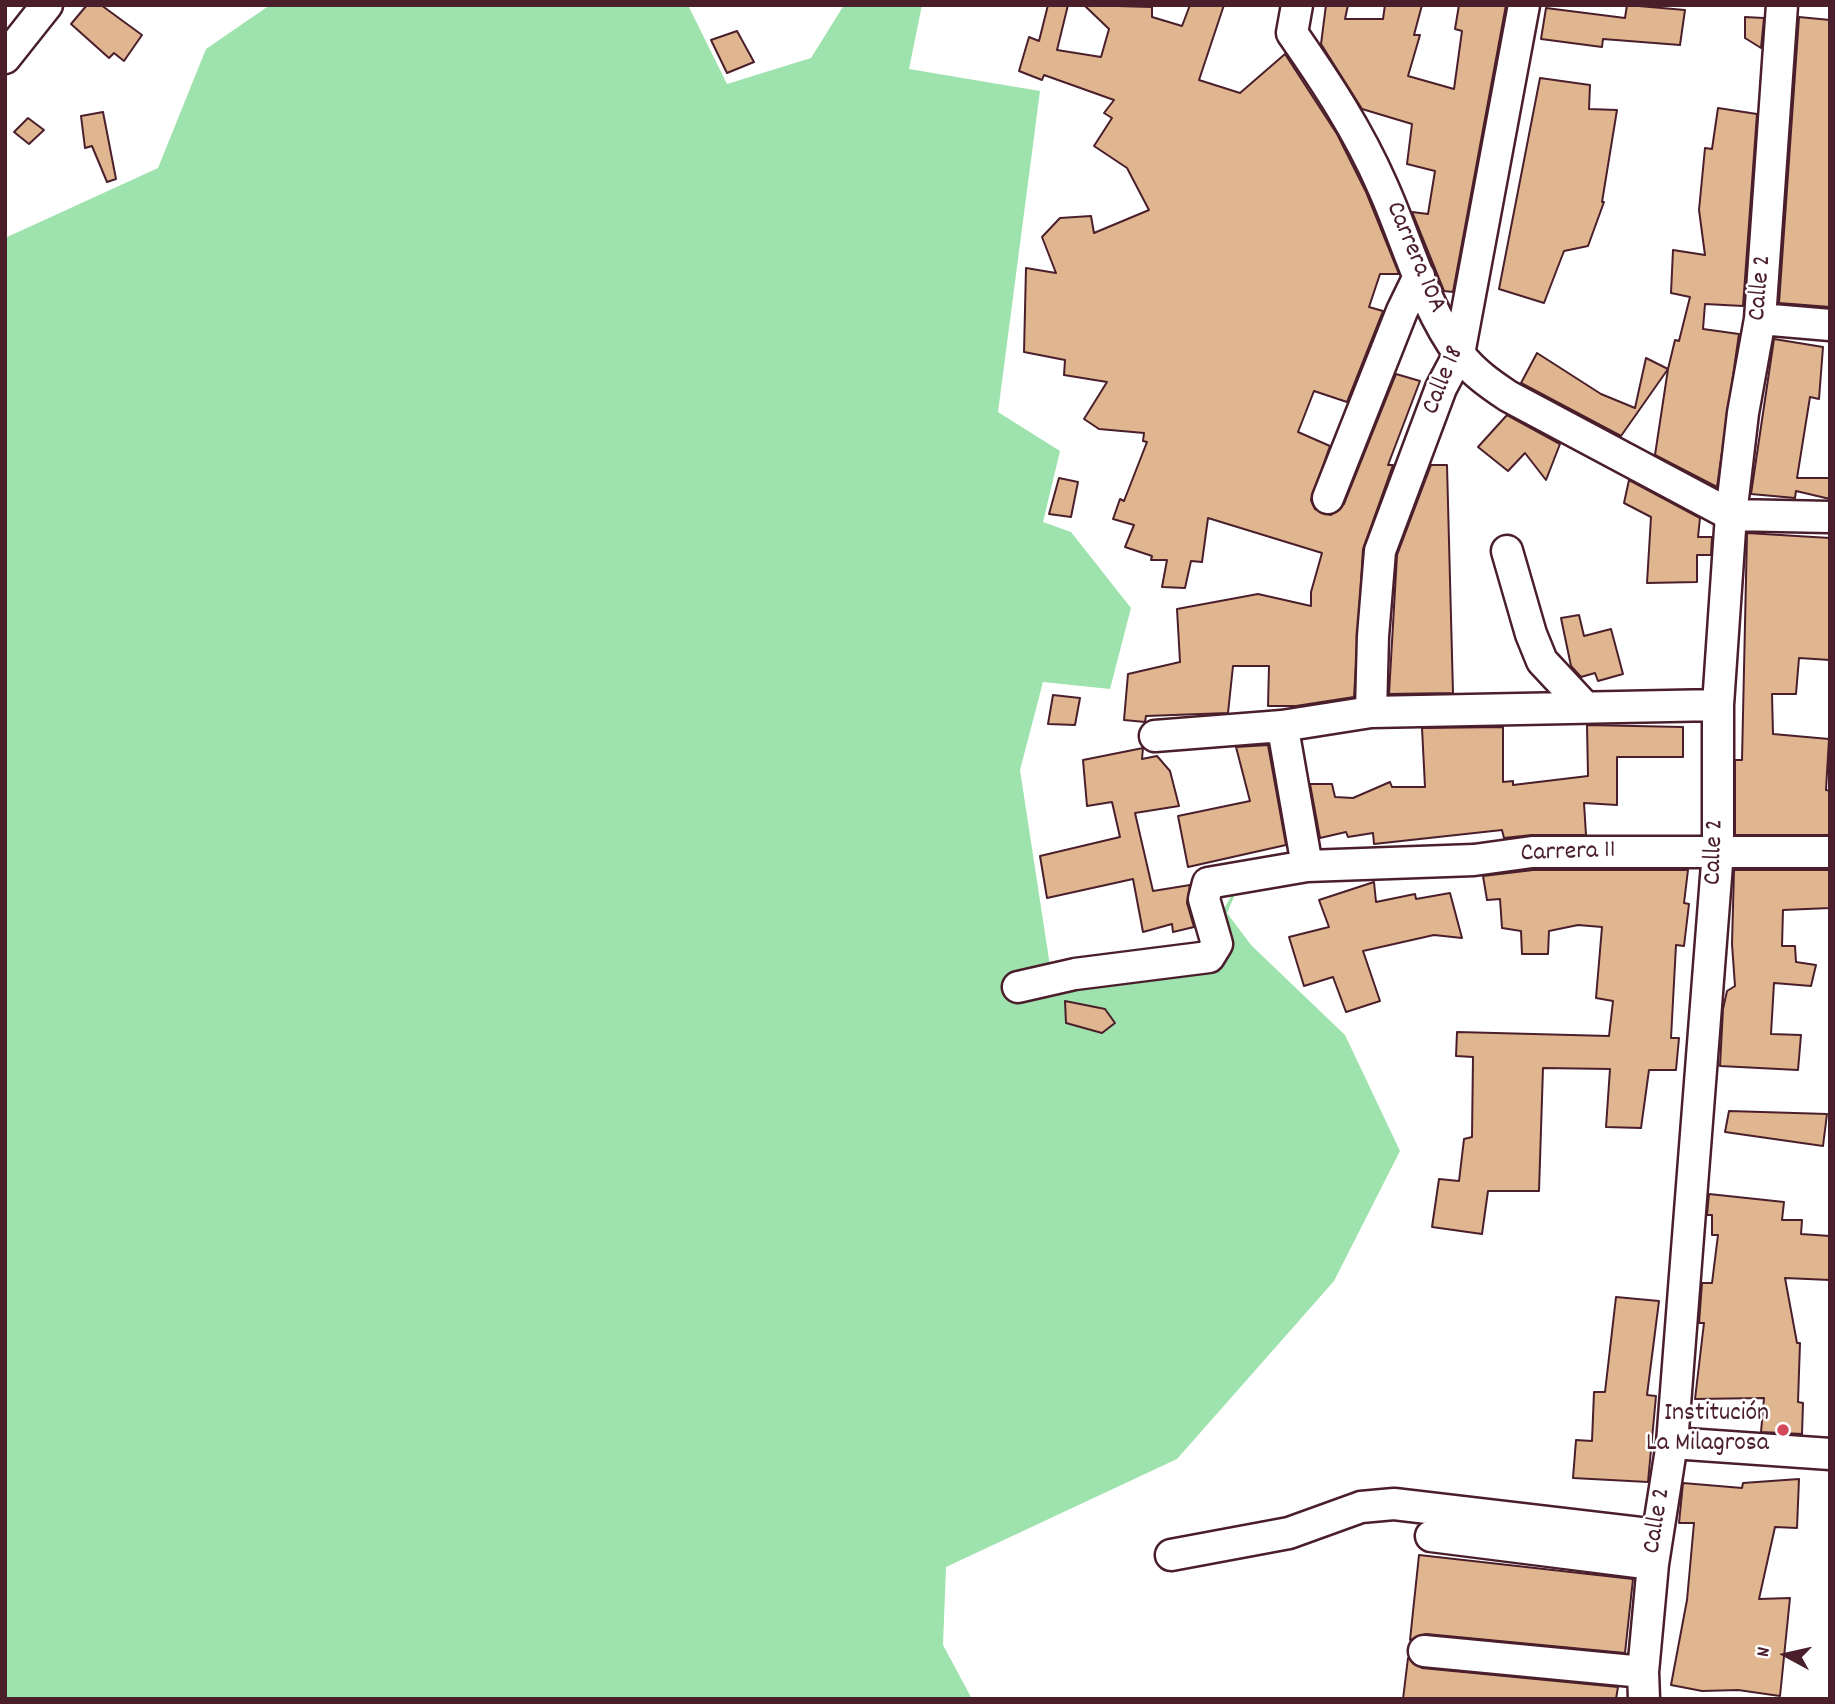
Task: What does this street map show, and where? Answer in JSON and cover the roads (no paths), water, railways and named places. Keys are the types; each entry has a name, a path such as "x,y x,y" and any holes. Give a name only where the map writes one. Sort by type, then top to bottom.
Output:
{"street":[{"path":"5,58 47,5"},
{"name":"Calle 18","path":"1371,712 1373,636 1380,551 1441,388 1459,354 1524,5"},
{"name":"Calle 2","path":"1643,1685 1653,1564 1672,1443 1718,851 1718,705 1731,514 1760,319 1782,5"},
{"name":"Carrera 10A","path":"1295,19 1345,109 1382,184 1419,276 1459,354 1479,376 1508,396 1731,514"},
{"path":"1328,498 1402,311 1419,276"},
{"path":"1760,319 1830,325"},
{"path":"1731,514 1830,517"},
{"path":"1507,551 1531,634 1542,661 1585,707"},
{"path":"1155,736 1282,726 1371,712 1718,705"},
{"path":"1285,740 1307,866"},
{"name":"Carrera 11","path":"1018,986 1075,974 1209,957 1217,944 1204,899 1208,883 1307,866 1474,860 1532,852 1830,852"},
{"path":"1672,1443 1830,1454"},
{"path":"1171,1555 1289,1533 1361,1507 1394,1504 1657,1535"},
{"path":"1431,1536 1653,1564"},
{"path":"1424,1651 1643,1685"}],"place":[{"name":"Institución La Milagrosa","path":"1783,1430"}]}
